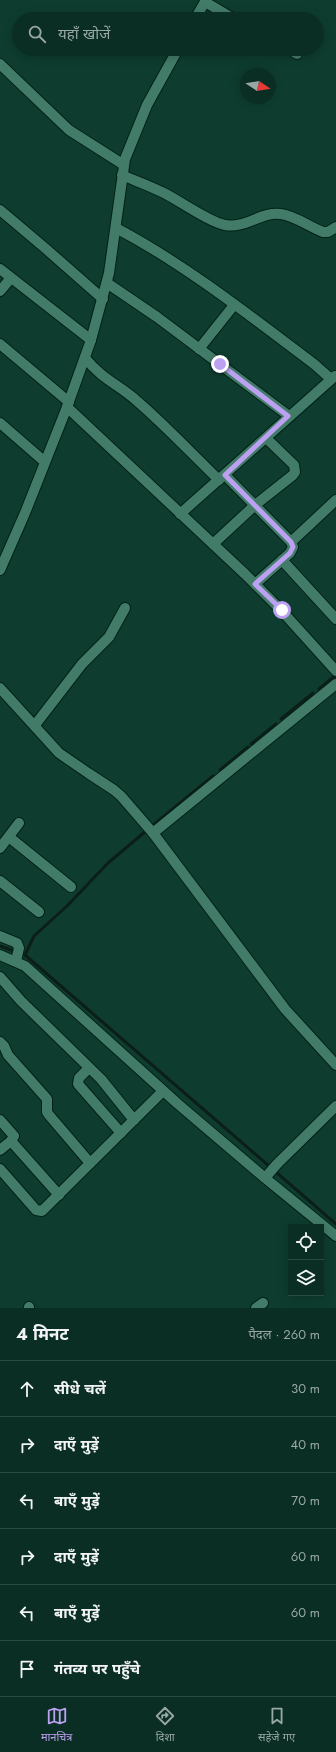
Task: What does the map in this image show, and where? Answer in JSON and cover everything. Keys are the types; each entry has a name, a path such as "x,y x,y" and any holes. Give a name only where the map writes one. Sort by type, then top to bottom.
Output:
{"street":[{"path":"199,12 206,1 223,12"},
{"path":"0,570 86,359 107,283 116,228 123,170 131,141 147,105 174,56"},
{"path":"0,64 69,130 123,170 220,224 235,225 257,220 270,214 281,214 289,216 323,232 328,232 336,227"},
{"path":"0,210 103,299"},
{"path":"116,228 155,251 234,305 333,377 180,514"},
{"path":"0,269 91,340"},
{"path":"0,291 11,278"},
{"path":"107,283 157,317 288,416"},
{"path":"199,349 234,305"},
{"path":"0,344 68,404 180,514 282,610 336,671"},
{"path":"86,359 102,377 125,391 222,478 255,505 291,542 292,550 255,584"},
{"path":"0,423 45,462"},
{"path":"213,544 255,505 295,472 294,465 266,438"},
{"path":"291,542 336,500"},
{"path":"282,560 336,619"},
{"path":"35,725 82,664 110,637 125,608"},
{"path":"153,833 336,684"},
{"path":"0,688 59,753 88,774 114,790 153,833 285,1009 336,1065"},
{"path":"0,848 19,823"},
{"path":"9,837 71,887"},
{"path":"0,881 39,912"},
{"path":"0,936 15,941 17,955 25,966 163,1091 267,1176 336,1236"},
{"path":"0,955 17,955"},
{"path":"0,978 21,1001 89,1068 134,1120"},
{"path":"0,1042 8,1054 47,1100 47,1112 49,1115 90,1163"},
{"path":"89,1068 79,1078 79,1086 121,1133"},
{"path":"0,1169 36,1210 40,1211 45,1209 163,1091"},
{"path":"267,1176 277,1164 336,1106"},
{"path":"0,1120 14,1136 11,1141 0,1150"},
{"path":"11,1141 59,1195"}],"waterway":[{"path":"319,689 336,675"},
{"path":"281,719 313,693"},
{"path":"251,744 276,724"},
{"path":"220,770 248,747"},
{"path":"152,826 213,776"},
{"path":"25,955 34,936 67,906 108,863 146,831"},
{"path":"0,946 25,955 336,1224"}],"route":[{"path":"220,364 288,416 225,475 289,538 291,542 293,547 290,553 255,584 282,610"}]}
